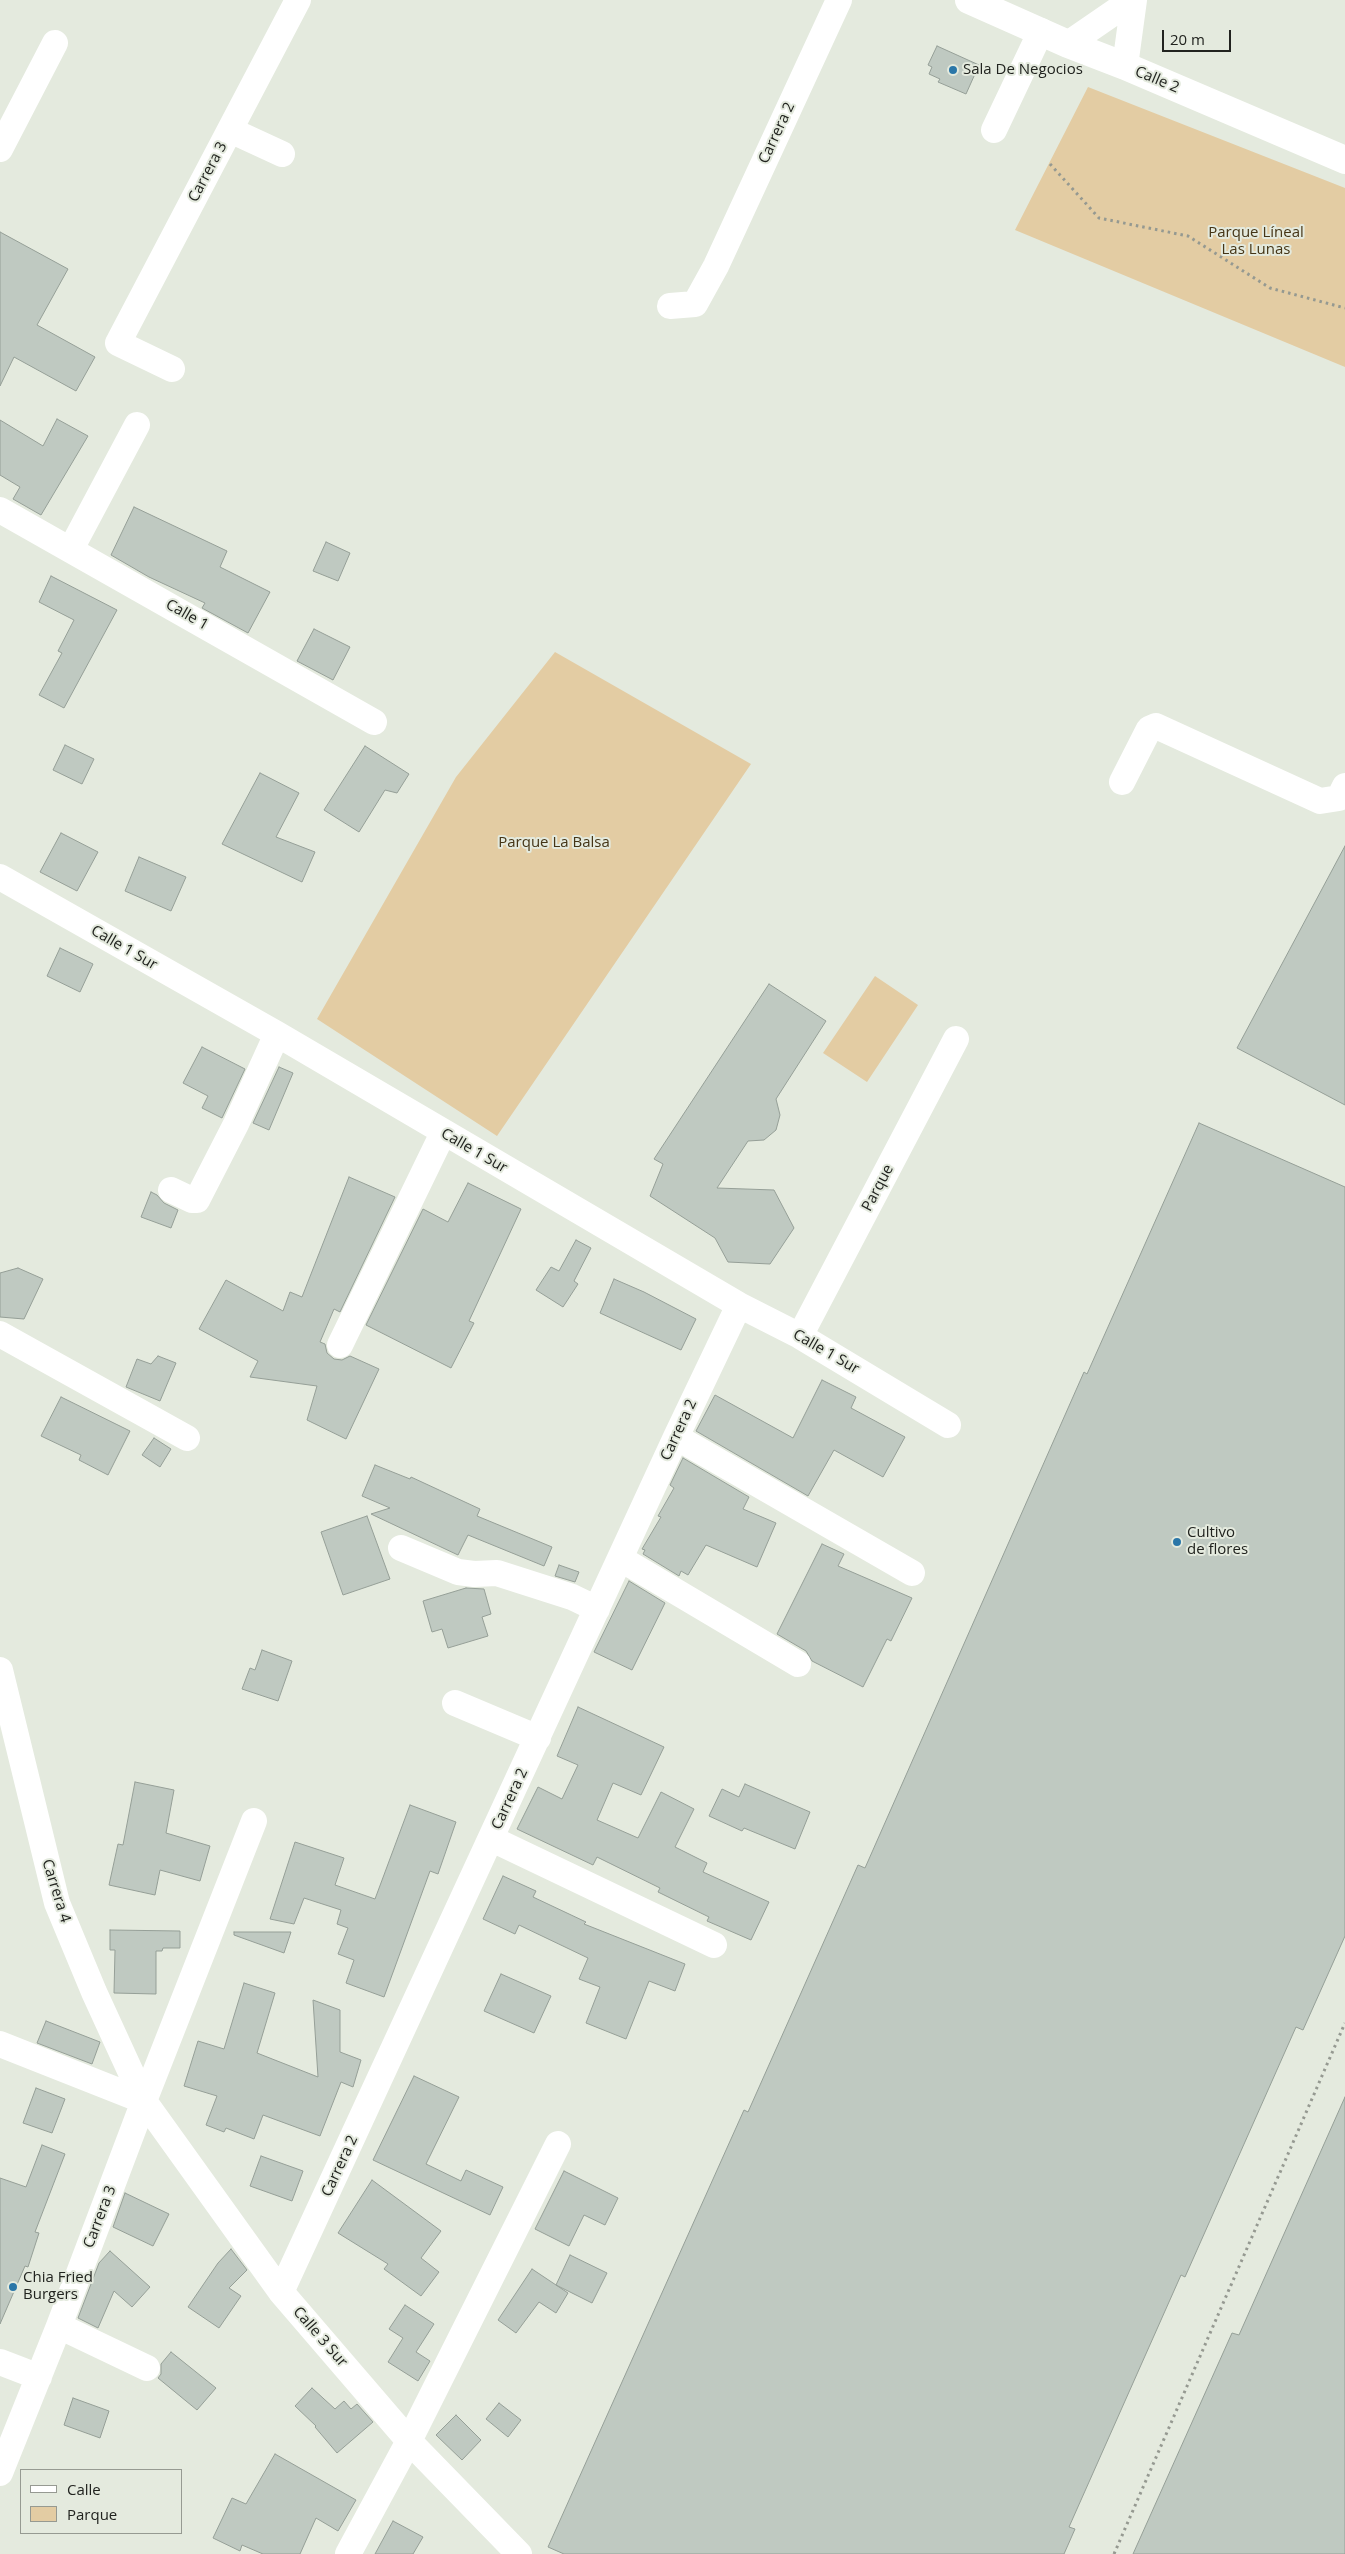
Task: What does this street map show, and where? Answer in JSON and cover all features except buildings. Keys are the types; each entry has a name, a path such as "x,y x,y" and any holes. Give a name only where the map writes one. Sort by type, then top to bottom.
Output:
{"main road":[{"name":"Calle 2","path":"969,0 1068,44 1342,154"}],"street":[{"name":"Carrera 3","path":"172,369 118,343 298,0"},
{"name":"Carrera 2","path":"670,306 695,304 716,266 839,0"},
{"path":"1068,44 1133,0"},
{"path":"1125,66 1133,0"},
{"path":"994,130 1041,31"},
{"path":"0,149 55,42"},
{"path":"230,130 282,154"},
{"path":"71,549 138,425"},
{"name":"Calle 1","path":"0,510 374,722"},
{"path":"1122,782 1149,729 1156,726 1320,801 1342,792"},
{"name":"Calle 1 Sur","path":"0,877 277,1034 739,1305 800,1336 948,1425"},
{"path":"171,1190 192,1200 197,1200 236,1124 277,1034"},
{"name":"Parque","path":"800,1336 956,1040"},
{"path":"340,1345 443,1133"},
{"name":"Carrera 2","path":"281,2292 492,1839 676,1437 739,1305"},
{"path":"0,1334 187,1438"},
{"path":"676,1437 912,1573"},
{"path":"402,1548 458,1572 474,1574 497,1573 572,1597 597,1609"},
{"path":"621,1559 798,1664"},
{"name":"Carrera 4","path":"0,1670 57,1903 94,1992 144,2101"},
{"path":"455,1703 538,1738"},
{"name":"Carrera 3","path":"0,2473 60,2326 144,2101 254,1821"},
{"path":"492,1839 714,1945"},
{"path":"0,2044 144,2101"},
{"name":"Calle 3 Sur","path":"144,2101 281,2292 409,2441 519,2554"},
{"path":"348,2554 409,2441 558,2144"},
{"path":"60,2326 147,2368"},
{"path":"0,2362 39,2377"}],"path":[{"path":"1050,164 1099,218 1188,236 1270,288 1345,308"},
{"path":"1114,2554 1345,2023"}],"green space":[{"name":"Parque Líneal Las Lunas","path":"1088,87 1345,188 1345,367 1015,230"},
{"name":"Parque La Balsa","path":"555,652 751,764 497,1136 317,1019 456,777"},
{"path":"875,976 918,1005 867,1082 823,1053"}],"place":[{"name":"Sala De Negocios","path":"953,70"},
{"name":"Cultivo de flores","path":"1177,1542"},
{"name":"Chia Fried Burgers","path":"13,2287"}]}
